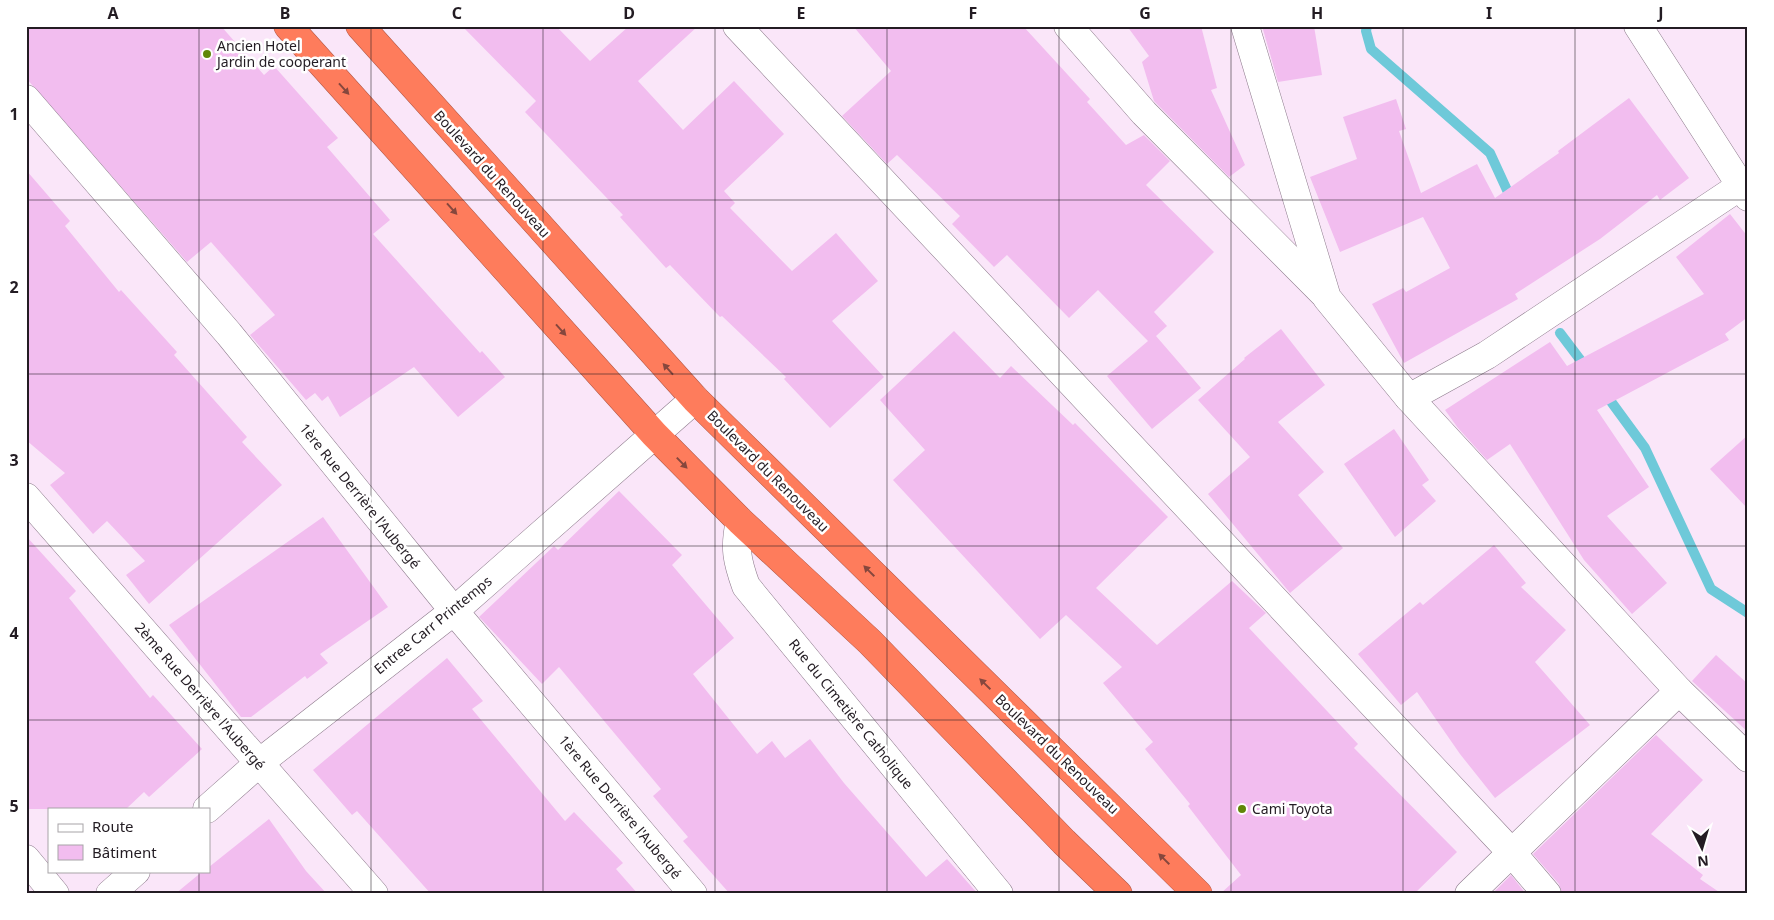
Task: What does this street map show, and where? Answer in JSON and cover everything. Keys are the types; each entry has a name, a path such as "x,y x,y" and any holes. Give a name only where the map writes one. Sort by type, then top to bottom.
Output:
{"highway":[{"path":"288,26 654,434 740,521 870,642 1064,842 1118,894"},
{"name":"Boulevard du Renouveau","path":"360,26 695,399 1198,894"}],"street":[{"path":"737,26 1512,853 1547,894"},
{"path":"1068,26 1144,113 1328,298 1408,398 1679,691 1748,758"},
{"path":"1245,26 1328,298"},
{"path":"1408,398 1487,355 1745,188 1638,26"},
{"name":"1ère Rue Derrière l'Aubergé","path":"26,99 229,334 454,611 694,894"},
{"name":"Entree Carr Printemps","path":"208,808 259,763 454,611 695,399"},
{"name":"2ème Rue Derrière l'Aubergé","path":"26,497 374,894"},
{"name":"Rue du Cimetière Catholique","path":"740,521 736,539 737,562 746,586 999,894"},
{"path":"1469,894 1679,691"},
{"path":"26,859 55,894"},
{"path":"110,894 135,872"}],"building":[{"path":"26,26 221,26 264,75 274,66 338,138 327,147 390,220 373,234 480,353 482,351 505,377 458,417 414,367 340,417 328,396 322,401 315,393 306,400 250,335 275,315 211,242 187,262 26,78"},
{"path":"462,26 556,26 590,61 629,26 698,26 638,81 683,130 734,81 784,134 724,191 735,203 730,208 792,271 836,233 878,281 832,321 884,377 830,428 784,379 786,377 722,316 720,317 670,265 666,268 620,217 623,215 525,112 536,101"},
{"path":"853,26 1023,26 1090,99 1087,102 1126,145 1144,135 1170,161 1146,185 1214,252 1154,312 1167,326 1156,336 1201,388 1152,429 1107,376 1148,341 1098,290 1069,318 1007,255 994,267 952,224 960,216 897,155 887,164 842,116 891,71"},
{"path":"1127,26 1201,26 1217,88 1211,90 1245,165 1229,177 1154,101 1142,62 1149,56"},
{"path":"1262,26 1314,26 1322,75 1278,82"},
{"path":"1629,98 1689,178 1660,200 1657,195 1600,239 1515,294 1518,299 1404,363 1372,304 1403,288 1406,292 1450,268 1423,217 1340,252 1310,177 1357,159 1343,117 1396,99 1406,129 1399,131 1421,193 1477,164 1495,198 1559,153 1558,151"},
{"path":"26,170 70,221 65,226 119,292 121,290 177,352 174,355 247,437 242,442 282,485 149,604 126,575 145,561 107,521 93,534 50,485 65,473 26,440"},
{"path":"1730,214 1748,237 1748,317 1725,334 1729,340 1597,410 1649,487 1607,516 1667,583 1632,614 1584,560 1510,444 1487,460 1458,428 1445,410 1550,342 1567,366 1704,294 1676,257"},
{"path":"1281,329 1325,385 1278,422 1324,472 1298,495 1343,548 1290,593 1208,494 1250,457 1198,400 1244,358"},
{"path":"954,331 1000,378 1011,366 1073,425 1075,423 1168,517 1096,588 1157,645 1232,581 1266,613 1249,628 1358,744 1354,748 1457,852 1414,894 1220,894 1241,875 1188,806 1190,804 1145,749 1153,742 1103,683 1122,667 1066,615 1040,639 893,480 925,450 880,400"},
{"path":"1394,429 1429,480 1422,485 1436,501 1395,537 1344,464"},
{"path":"1748,435 1748,509 1710,469"},
{"path":"619,491 682,555 672,565 734,638 693,674 757,754 772,741 785,758 810,739 844,783 926,877 947,859 978,894 730,894 683,841 688,837 653,796 661,789 559,667 542,684 479,617 554,546 558,550"},
{"path":"323,517 388,607 320,654 328,663 307,679 305,676 251,717 241,717 169,625"},
{"path":"26,536 76,591 69,598 150,698 153,695 202,749 149,797 144,792 127,808 26,809"},
{"path":"1494,545 1526,583 1521,587 1566,630 1535,662 1590,725 1495,798 1460,754 1417,692 1401,705 1358,654 1420,602 1423,605"},
{"path":"1716,655 1748,684 1748,732 1692,681"},
{"path":"447,658 483,701 472,709 565,821 574,812 623,863 616,869 638,894 431,894 357,811 352,815 313,770"},
{"path":"1656,735 1703,780 1651,834 1703,875 1700,879 1722,894 1562,894 1559,884 1533,854"},
{"path":"269,819 306,871 327,894 175,894 202,872 210,872 210,866"},
{"path":"1511,875 1526,894 1492,894"}],"waterway":[{"path":"1367,26 1366,31 1371,49 1490,153 1512,201"},
{"path":"1560,333 1588,370"},
{"path":"1604,392 1645,448 1711,589 1748,613"}],"place":[{"name":"Ancien Hotel Jardin de cooperant","path":"207,54"},
{"name":"Cami Toyota","path":"1242,809"}]}
